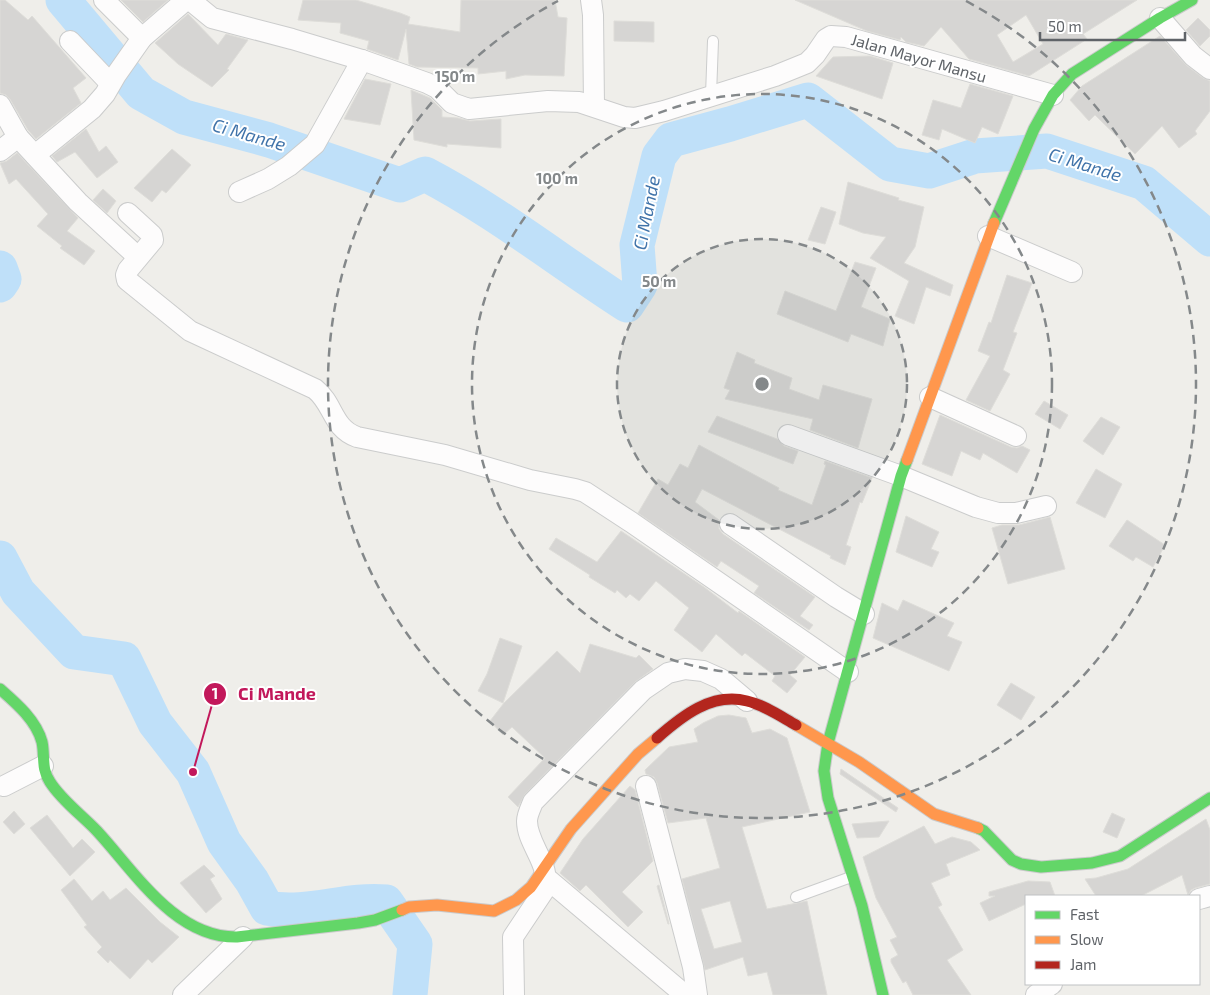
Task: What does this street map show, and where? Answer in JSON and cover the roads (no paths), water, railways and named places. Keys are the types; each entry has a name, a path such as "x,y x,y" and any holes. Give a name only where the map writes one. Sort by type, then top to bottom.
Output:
{"street":[{"path":"104,0 138,44"},
{"path":"35,155 92,109 105,94 113,79 138,44 186,0"},
{"path":"190,0 212,18 362,60 427,83 437,88 452,103 470,109 548,100 579,102 624,117 636,118 664,111 711,95"},
{"path":"591,0 593,15 594,106"},
{"path":"883,995 862,906 827,789 824,771 828,743 901,476 988,236 1034,129 1053,95 1072,74 1181,3"},
{"path":"1160,18 1193,56 1210,69"},
{"name":"Jalan Mayor Mansu","path":"711,95 775,76 807,63 826,39 831,36 846,37 1053,95"},
{"path":"70,41 113,79"},
{"path":"239,192 268,179 289,166 315,144 362,60"},
{"path":"0,105 18,137 78,202 138,257"},
{"path":"0,150 18,137"},
{"path":"128,213 152,235 154,240 128,270 127,280 190,331 315,389 324,398 339,426 348,434 356,438 445,455 530,480 585,492 632,522 848,672"},
{"path":"988,236 1072,272"},
{"path":"930,397 1016,436"},
{"path":"788,435 901,476 976,507 998,513 1016,512 1046,506"},
{"path":"730,524 864,614"},
{"path":"514,995 513,937 543,892 544,872 527,820 533,802 643,690 668,673 685,669 703,671 721,679 747,701"},
{"path":"0,689 28,717 36,729 42,742 43,766 50,781 62,796 96,830 168,910 203,932 222,937 243,937 358,924 375,920 409,907 437,905 494,911 516,900 531,887 544,872 571,829 638,754 668,728 695,709 714,701 729,699 747,701 772,711 859,762 934,814 976,826 984,831 1012,860 1030,866 1092,863 1120,856 1210,798"},
{"path":"4,786 43,766"},
{"path":"646,786 693,967 697,995"},
{"path":"544,872 685,995"},
{"path":"184,995 243,937"},
{"path":"1036,995 1051,985"}],"lane":[{"path":"711,95 713,41"},
{"path":"796,898 852,876"}],"waterway":[{"name":"Ci Mande","path":"63,0 141,93 184,117 269,140 400,185 425,174 502,220 627,305 640,285 637,245 659,156 671,140 808,100 890,164 929,171 975,156 1047,151 1144,183 1210,239"},
{"name":"Ci Mande","path":"0,268 4,279 0,285"},
{"name":"Ci Mande","path":"0,558 18,592 74,652 124,659 155,723 193,772 224,842 252,881 267,908 297,910 356,902 386,902 415,944 410,995"}],"place":[{"name":"Ci Mande","path":"193,772"}]}
